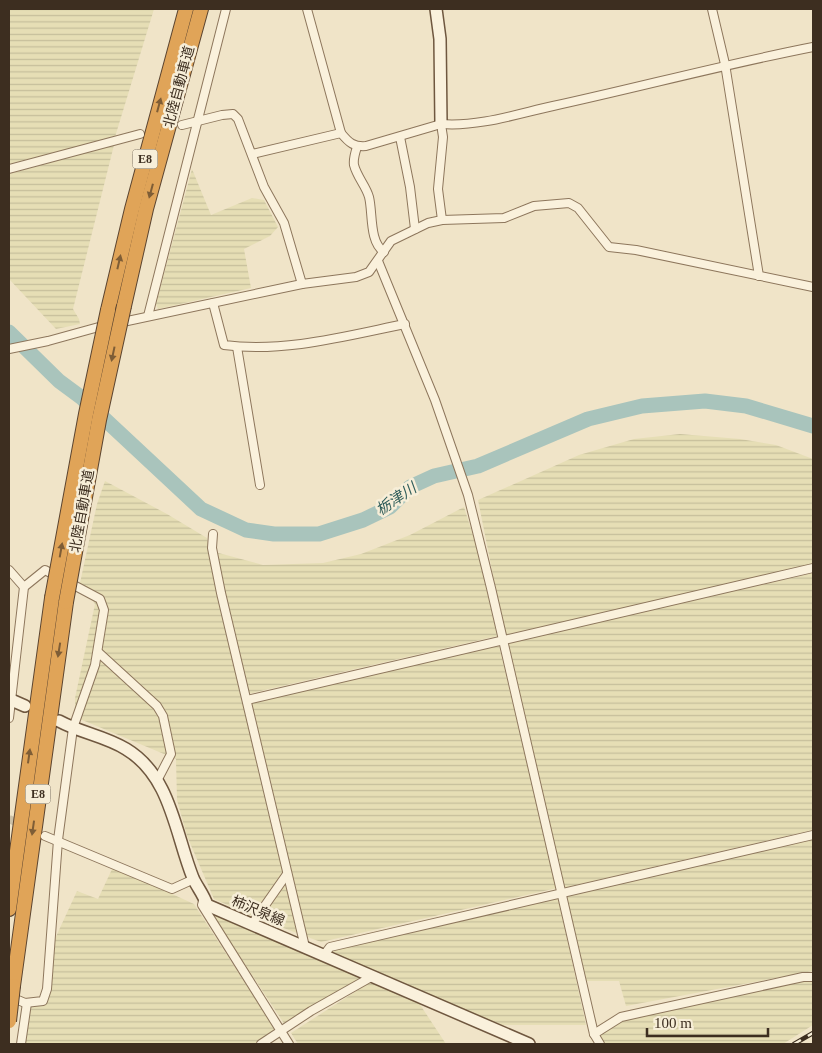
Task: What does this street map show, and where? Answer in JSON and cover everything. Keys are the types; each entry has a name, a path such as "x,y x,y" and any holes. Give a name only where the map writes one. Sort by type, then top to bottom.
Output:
{"highway":[{"name":"北陸自動車道","path":"9,909 59,600 86,414 132,209 186,9"},
{"name":"北陸自動車道","path":"9,1021 59,600 146,209 201,9"}],"main road":[{"path":"436,9 440,38 440,124"},
{"path":"10,700 25,706"},
{"name":"柿沢泉線","path":"59,721 73,728 100,736 126,749 141,760 158,779 169,805 194,879 207,905 529,1044"}],"street":[{"path":"148,316 226,9"},
{"path":"306,9 341,133 348,142 357,147 400,137 440,124 451,125 498,119 725,64 813,47"},
{"path":"712,9 725,64 759,276"},
{"path":"182,125 222,114 233,114 238,119 264,187 284,223 302,284"},
{"path":"440,124 443,137 438,189 442,220"},
{"path":"252,154 341,133"},
{"path":"9,169 140,134"},
{"path":"400,137 410,187 415,229"},
{"path":"357,147 354,159 355,167 368,196 376,240 379,248 384,252"},
{"path":"9,349 148,316 302,284 356,277 369,272 390,241 415,229 442,220 504,218 534,206 569,204 578,208 609,247 636,250 813,287"},
{"path":"378,261 455,452 468,495 594,1034 600,1044"},
{"path":"213,303 224,345 237,347 306,343 405,324"},
{"path":"237,347 260,485"},
{"path":"213,534 212,548 219,584 305,947"},
{"path":"247,700 813,568"},
{"path":"9,570 24,587"},
{"path":"9,718 24,587 45,570 100,599 104,610 98,652 73,728 58,840 47,989 43,1001 27,1003 11,992"},
{"path":"98,652 157,706 163,716 171,754 158,779"},
{"path":"324,955 330,947 560,892 813,835"},
{"path":"45,836 172,889 194,879"},
{"path":"252,924 287,874"},
{"path":"204,897 202,905 289,1044"},
{"path":"261,1044 372,976"},
{"path":"594,1034 621,1017 803,976 813,977"},
{"path":"22,1044 27,1003"}],"shaded area":[{"path":"9,9 154,9 115,137 9,164"},
{"path":"114,145 73,309 80,324 56,329 9,279 9,174"},
{"path":"192,169 211,215 252,198 264,200 278,227 270,236 244,249 251,288 158,309 156,304"},
{"path":"680,434 740,439 776,445 813,459 813,565 505,635 478,500 579,455 634,439"},
{"path":"105,481 207,538 242,703 499,646 557,888 321,942 262,920 214,899 187,836 177,800 176,759 75,717 75,698 95,604 80,583 97,504"},
{"path":"464,507 478,551 497,636 248,694 215,552 263,565 323,563 361,554 410,535"},
{"path":"813,573 813,830 563,888 505,644"},
{"path":"813,838 813,971 626,1006 619,981 584,981 564,895"},
{"path":"113,867 194,904 276,1031 256,1044 21,1044 25,1011 37,1002 43,991 53,943 77,891 98,899"},
{"path":"558,898 586,1025 501,1025 333,953 333,949"},
{"path":"210,911 364,977 285,1025"},
{"path":"803,979 813,979 813,1025 783,1044 604,1044 599,1036 623,1020"},
{"path":"372,981 417,1000 446,1044 298,1044 291,1033"}],"waterway":[{"name":"栃津川","path":"9,332 59,381 82,398 201,509 246,530 274,534 319,534 363,520 390,507 410,487 434,476 478,466 588,419 642,406 705,401 746,406 813,426"}],"tunnel":[{"path":"9,819 22,825"}],"railway":[{"path":"794,1044 813,1033"}]}
